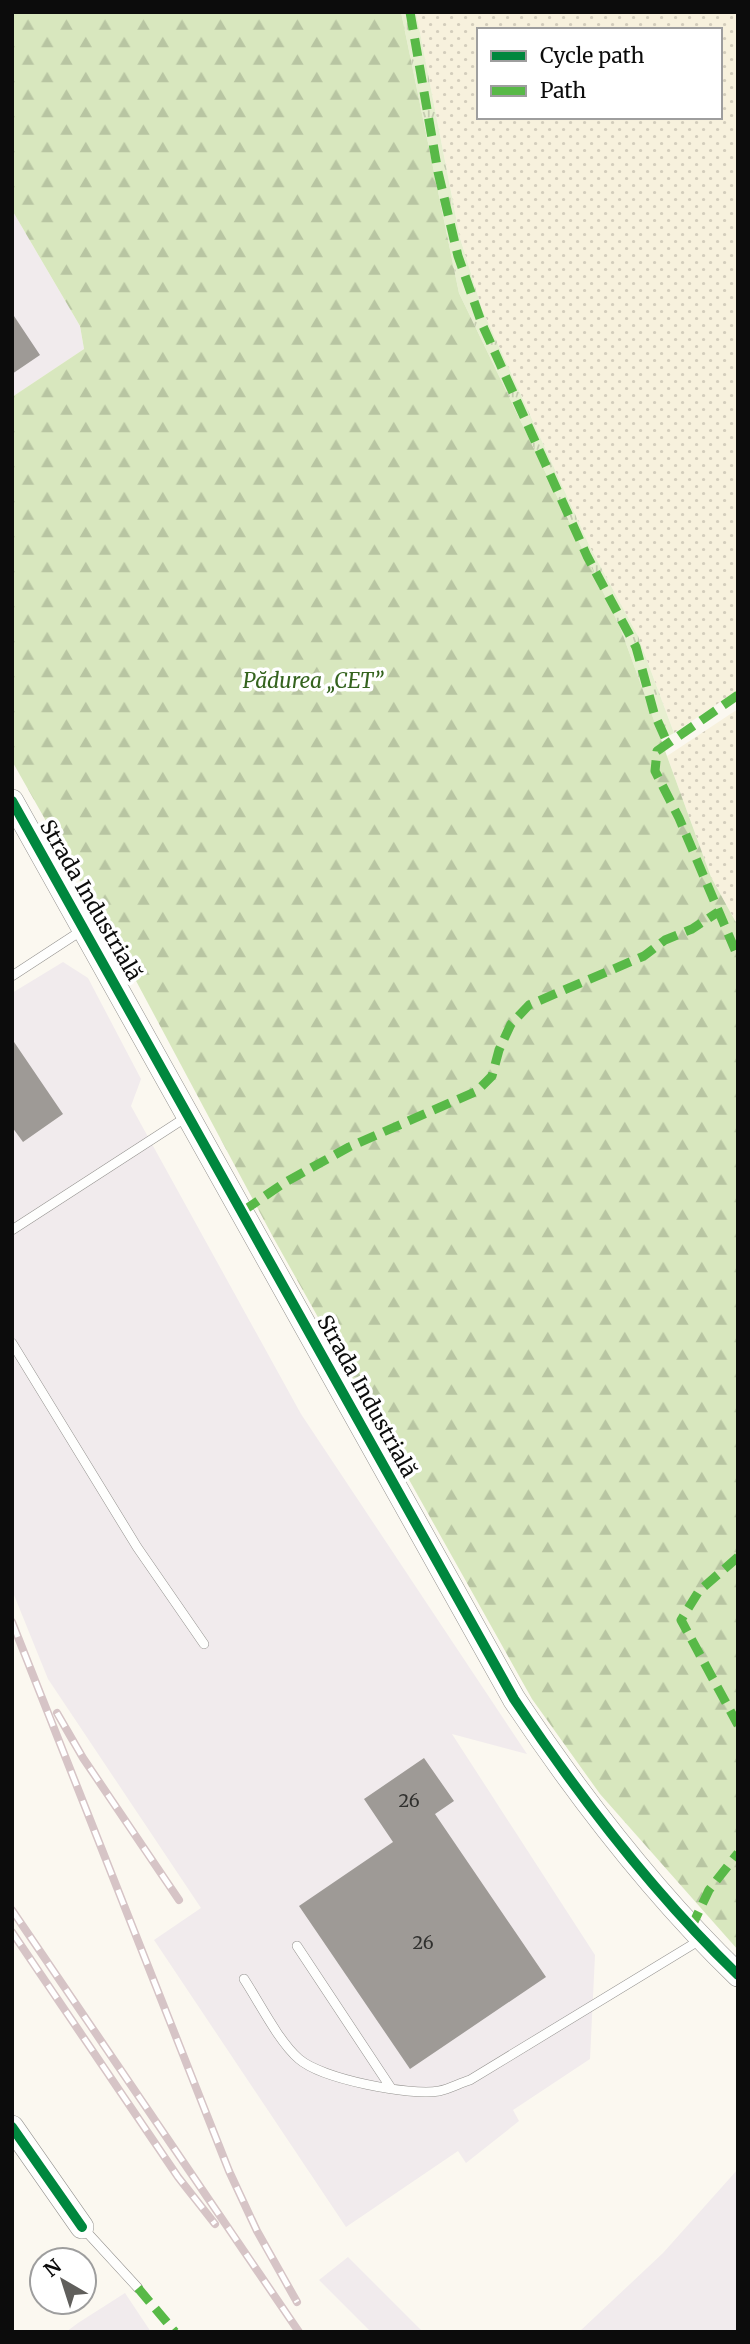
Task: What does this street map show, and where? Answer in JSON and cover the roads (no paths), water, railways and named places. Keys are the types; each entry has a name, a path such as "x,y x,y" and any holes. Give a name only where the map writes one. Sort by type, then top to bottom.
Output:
{"street":[{"name":"Strada Industrială","path":"12,801 190,1115 514,1699 563,1773 634,1863 701,1940 738,1975"},
{"path":"12,2127 82,2227"}],"lane":[{"path":"12,976 86,929"},
{"path":"12,1230 190,1115"},
{"path":"12,1343 137,1547 204,1644"},
{"path":"244,1979 299,2060 332,2075 409,2092 440,2091 470,2080 701,1940"},
{"path":"297,1946 391,2088"},
{"path":"82,2227 138,2288"}],"railway":[{"path":"12,1622 229,2171 257,2231 297,2302"},
{"path":"57,1713 83,1758 179,1900"},
{"path":"12,1910 299,2332"},
{"path":"12,1932 178,2177 215,2224"}],"park label":[{"name":"Pădurea „CET”","path":"313,680"}]}
